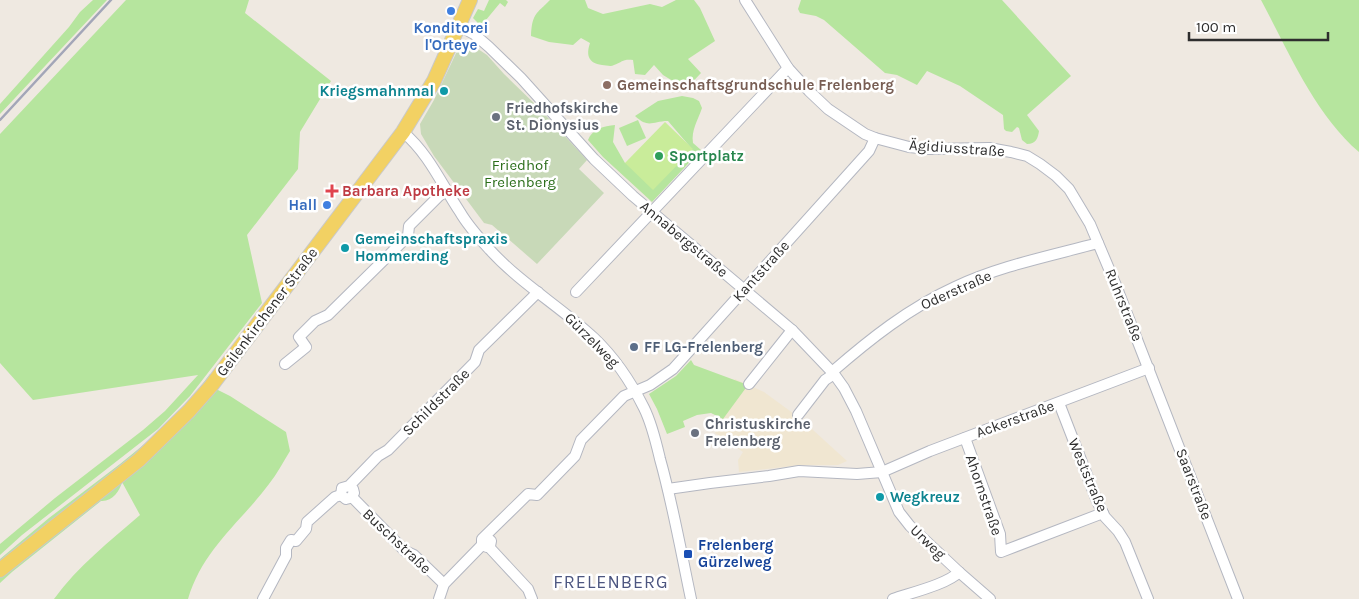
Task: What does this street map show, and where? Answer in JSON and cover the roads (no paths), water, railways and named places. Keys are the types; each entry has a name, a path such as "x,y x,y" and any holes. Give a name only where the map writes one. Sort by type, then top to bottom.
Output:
{"main road":[{"name":"Geilenkirchener Straße","path":"0,570 139,460 190,412 253,332 403,132 434,81 470,0"}],"street":[{"name":"Ägidiusstraße","path":"745,0 788,68 828,108 858,130 875,138 909,147 929,149 989,148 1027,156 1055,175 1069,189 1090,224 1098,243"},
{"name":"Annabergstraße","path":"459,26 474,34 521,78 594,159 652,212 792,330 833,373 856,411 882,472"},
{"path":"576,292 788,68"},
{"name":"Gürzelweg","path":"403,132 419,148 460,214 490,250 510,271 566,314 594,339 621,368 636,392 645,410 668,489 691,599"},
{"name":"Kantstraße","path":"486,541 528,494 537,495 567,466 575,456 581,440 624,396 650,385 673,369 869,151 875,138"},
{"path":"285,364 306,347 299,337 315,321 328,314 379,265 408,236 409,226 439,196 447,191"},
{"name":"Ruhrstraße","path":"1098,243 1149,368"},
{"name":"Oderstraße","path":"798,415 825,380 894,322 925,302 956,286 987,274 1098,243"},
{"name":"Schildstraße","path":"263,599 286,556 286,548 291,540 296,541 306,529 307,522 335,497 341,495 342,488 349,486 447,391 475,362 479,350 538,292"},
{"path":"749,384 792,330"},
{"name":"Ackerstraße","path":"668,489 799,471 858,474 882,472 930,451 1149,368"},
{"name":"Saarstraße","path":"1149,368 1238,599"},
{"name":"Weststraße","path":"1059,403 1103,513 1125,542 1148,599"},
{"name":"Ahornstraße","path":"965,438 1000,534 1001,552 1103,513"},
{"name":"Urweg","path":"882,472 899,512 910,526 990,599"},
{"path":"341,495 346,499 352,497 354,491 349,486"},
{"name":"Buschstraße","path":"352,497 405,551 414,555 444,584"},
{"path":"439,599 444,584 486,541 528,589 532,599"},
{"path":"893,599 954,577 959,572"}],"railway":[{"path":"0,120 111,0"}],"place":[{"name":"Konditorei l'Orteye","path":"451,11"},
{"name":"Gemeinschaftsgrundschule Frelenberg","path":"607,85"},
{"name":"Kriegsmahnmal","path":"444,91"},
{"name":"Friedhofskirche St. Dionysius","path":"496,117"},
{"name":"Sportplatz","path":"659,156"},
{"name":"Barbara Apotheke","path":"332,191"},
{"name":"Hall","path":"327,205"},
{"name":"Gemeinschaftspraxis Hommerding","path":"345,248"},
{"name":"FF LG-Frelenberg","path":"634,347"},
{"name":"Christuskirche Frelenberg","path":"695,433"},
{"name":"Wegkreuz","path":"880,497"},
{"name":"Frelenberg Gürzelweg","path":"688,554"}],"district":[{"name":"FRELENBERG","path":"611,582"}],"park label":[{"name":"Friedhof Frelenberg","path":"520,174"}]}
